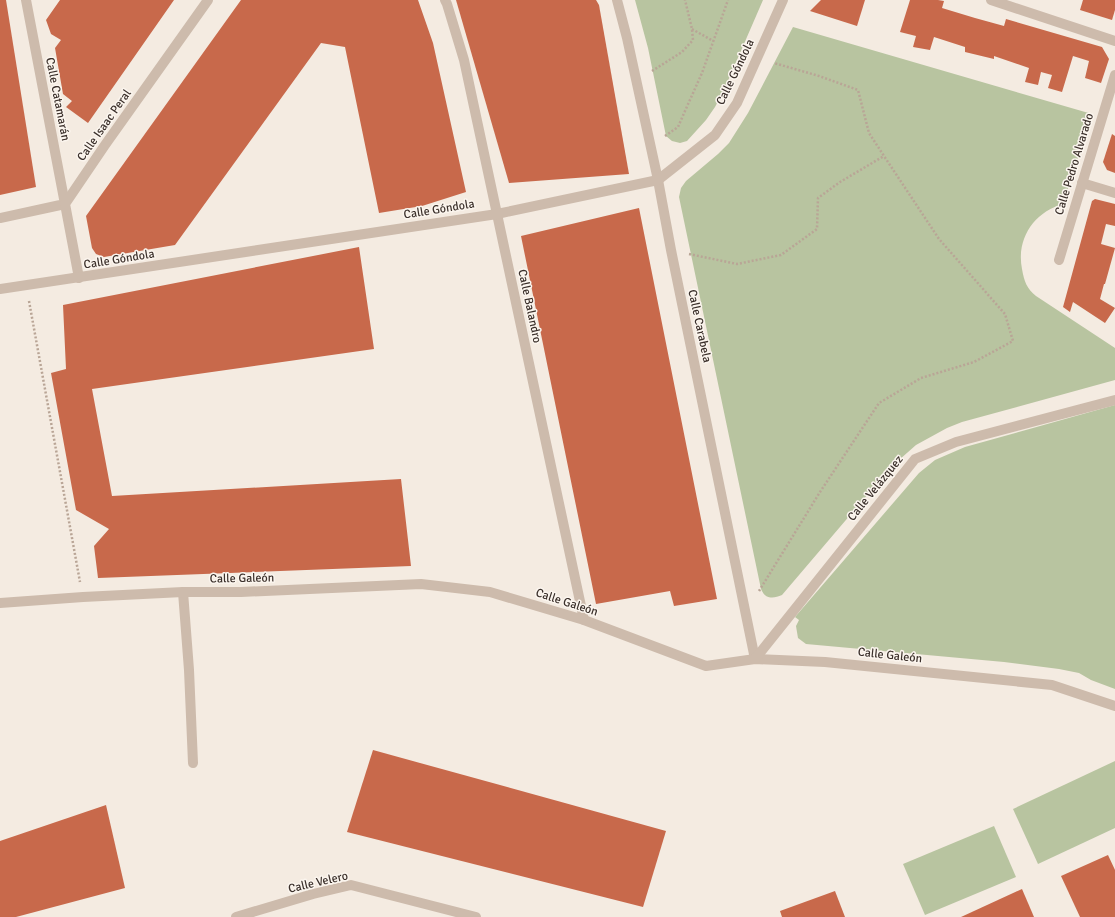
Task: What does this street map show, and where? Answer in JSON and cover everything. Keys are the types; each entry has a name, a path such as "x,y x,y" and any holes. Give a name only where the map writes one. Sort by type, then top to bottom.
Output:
{"street":[{"name":"Calle Catamarán","path":"26,0 65,204"},
{"name":"Calle Isaac Peral","path":"65,204 208,0"},
{"name":"Calle Balandro","path":"445,0 464,60 584,620"},
{"name":"Calle Carabela","path":"617,0 627,38 658,180 755,659"},
{"name":"Calle Góndola","path":"0,289 497,214 658,180 715,135 737,103 783,0"},
{"path":"991,0 1115,41"},
{"name":"Calle Pedro Alvarado","path":"1059,260 1115,76"},
{"path":"1082,183 1115,193"},
{"path":"0,218 65,204 79,278"},
{"name":"Calle Velázquez","path":"755,659 915,459 956,442 1115,400"},
{"name":"Calle Galeón","path":"0,603 183,592 241,592 422,584 490,592 584,620 706,666 755,659 824,662 1052,685 1115,706"},
{"path":"183,592 189,670 193,763"},
{"name":"Calle Velero","path":"236,917 313,894 351,885 476,917"}],"path":[{"path":"636,82 682,52 693,40 685,0"},
{"path":"650,142 666,136 678,127 702,73 728,0"},
{"path":"692,29 713,41"},
{"path":"746,612 820,492 878,403 921,378 974,362 1013,341 1005,314 939,239 869,133 858,90 819,76 774,63"},
{"path":"671,250 737,264 781,255 817,229 818,198 840,182 884,156"},
{"path":"26,285 83,597"}],"green space":[{"path":"635,0 763,0 724,90 715,107 706,120 687,141 680,143 672,141 666,136 648,48"},
{"path":"793,27 1092,114 1063,204 1044,213 1029,228 1022,247 1021,258 1025,281 1028,288 1036,296 1115,348 1115,380 962,422 947,428 916,445 880,480 782,595 770,597 765,595 761,589 679,197 681,188 686,181 729,143 748,113"},
{"path":"1115,405 1115,689 1091,680 1079,673 1059,669 1004,662 806,644 798,638 796,626 799,620 795,617 919,473 935,460 965,447"},
{"path":"1115,761 1115,828 1038,864 1013,809"},
{"path":"994,826 1016,877 925,915 903,864"}],"building":[{"path":"0,0 6,0 36,187 0,195"},
{"path":"60,0 174,0 88,123 66,107 72,101 63,94 55,48 61,40 51,34 46,20"},
{"path":"241,0 418,0 433,43 466,192 422,206 379,213 345,47 321,43 175,245 104,257 96,254 92,248 86,216"},
{"path":"456,0 596,0 599,5 629,174 509,183"},
{"path":"821,0 865,0 857,26 810,11"},
{"path":"910,0 944,1 942,8 975,18 1004,26 1006,19 1102,47 1109,59 1101,83 1085,78 1089,61 1073,56 1062,92 1048,88 1052,75 1041,72 1038,85 1025,82 1029,68 994,56 994,59 965,52 965,47 934,37 930,50 913,47 916,36 900,32"},
{"path":"1083,0 1115,0 1115,10 1112,20 1080,10"},
{"path":"1112,134 1115,136 1115,173 1107,170 1103,162"},
{"path":"1095,199 1115,204 1115,226 1106,224 1101,244 1115,248 1100,299 1115,308 1105,323 1073,302 1070,312 1063,307 1092,201"},
{"path":"639,208 717,599 674,606 670,591 596,604 521,236"},
{"path":"359,247 374,349 92,389 112,496 401,479 411,566 98,578 94,546 109,529 76,510 51,373 66,369 63,305"},
{"path":"373,750 666,831 643,907 347,832"},
{"path":"106,805 125,888 16,917 0,917 0,841"},
{"path":"1108,855 1115,870 1115,917 1080,917 1061,876"},
{"path":"1022,889 1034,917 961,917"},
{"path":"835,891 845,917 782,917 780,911"}]}
